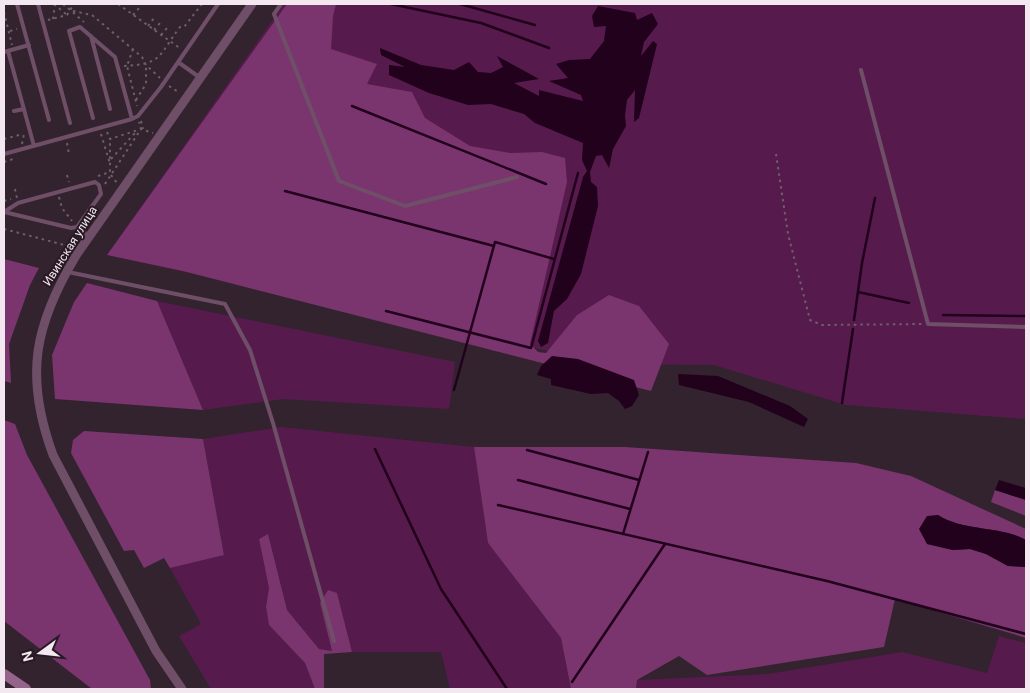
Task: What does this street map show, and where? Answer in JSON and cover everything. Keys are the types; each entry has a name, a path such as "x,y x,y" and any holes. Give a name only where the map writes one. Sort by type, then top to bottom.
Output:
{"main road":[{"path":"4,674 26,689"}],"street":[{"name":"Ивинская улица","path":"182,689 156,650 53,455 45,433 36,381 39,339 45,315 66,272 89,236 252,4"}],"lane":[{"path":"17,4 50,120"},
{"path":"38,4 70,123"},
{"path":"4,154 132,119 140,114 218,4"},
{"path":"281,4 274,14 339,180 405,206 517,177"},
{"path":"93,118 69,31 80,28 116,57 132,119"},
{"path":"91,36 110,109"},
{"path":"29,45 8,51 34,146"},
{"path":"178,62 201,78"},
{"path":"861,70 928,324 1026,327"},
{"path":"14,112 24,109"},
{"path":"95,182 101,194 77,227 71,228 4,212 18,203 95,182"},
{"path":"77,227 89,236"},
{"path":"66,272 225,304 250,350 273,423 334,641"}],"path":[{"path":"55,4 67,15"},
{"path":"53,19 55,4"},
{"path":"63,4 70,11 92,16 142,57 146,65 146,84 135,100"},
{"path":"70,11 74,4"},
{"path":"118,4 185,51"},
{"path":"122,7 125,4"},
{"path":"125,66 146,65 159,58 170,41 202,4"},
{"path":"133,15 140,7"},
{"path":"4,12 8,51"},
{"path":"148,26 154,18"},
{"path":"154,30 160,22"},
{"path":"161,35 167,28"},
{"path":"100,190 142,129 140,114 125,66 133,49"},
{"path":"110,138 142,129 154,134"},
{"path":"4,139 31,132"},
{"path":"110,166 101,134 108,132 110,138 111,159 110,174 119,185"},
{"path":"111,159 136,132"},
{"path":"69,154 66,144 75,142"},
{"path":"776,154 788,234 810,320 822,325 928,324"},
{"path":"4,162 23,156"},
{"path":"92,178 110,174"},
{"path":"67,175 69,184"},
{"path":"74,182 56,188 62,208 77,227"},
{"path":"4,201 17,198 15,189"},
{"path":"4,229 72,247"}],"shaded area":[{"path":"284,4 1026,4 1026,419 846,405 714,365 608,364 107,255"},
{"path":"287,4 336,4 333,16 331,49 377,64 367,84 412,92 425,118 470,146 510,153 542,152 565,158 567,182 530,344 538,352 546,353 577,315 609,295 639,306 669,344 651,391 183,271 107,255"},
{"path":"598,6 635,13 637,20 652,13 658,24 644,42 641,56 653,41 657,44 639,118 634,122 635,90 627,100 626,126 613,149 609,168 602,155 596,156 590,172 591,182 597,187 598,206 581,274 567,299 554,311 548,343 541,347 538,341 583,177 587,171 582,160 583,143 535,123 524,114 491,104 468,105 429,93 389,75 389,65 405,67 381,55 380,48 421,65 454,70 469,62 478,72 491,73 503,67 497,56 539,79 514,83 539,96 539,90 583,101 581,95 549,81 568,78 556,64 569,60 590,59 604,41 606,26 594,27 592,16"},
{"path":"4,259 39,268 30,285 9,344 11,383 4,381"},
{"path":"87,283 157,301 203,410 55,399 52,355 74,302"},
{"path":"157,301 455,362 449,409 283,399 203,410"},
{"path":"552,356 578,359 634,380 639,395 632,406 625,409 619,401 608,393 591,394 551,385 551,379 537,375 541,366"},
{"path":"678,374 718,376 790,406 808,419 804,427 749,402 679,385"},
{"path":"4,420 15,424 27,455 150,680 151,689 92,689 4,621"},
{"path":"281,427 474,447 488,543 561,638 571,689 450,689 441,652 352,652 337,594 320,603 332,651 319,649 287,610 268,534 259,539 269,588 266,607 269,625 305,663 315,689 211,689 179,636 201,624 170,568 224,554 203,439"},
{"path":"84,431 203,439 224,555 170,568 164,558 144,568 134,550 124,551 71,453 73,440"},
{"path":"474,447 625,447 856,463 911,476 1026,529 1026,540 1004,532 959,524 938,515 927,544 953,550 970,549 986,554 1008,566 1026,567 1026,638 895,599 884,647 707,675 679,656 637,680 636,689 571,689 561,638 488,543"},
{"path":"999,480 1026,488 1026,500 995,490"},
{"path":"995,490 1026,500 1026,516 991,502"},
{"path":"938,515 959,524 1004,532 1026,540 1026,567 1008,566 986,554 970,549 953,550 927,544 919,529 927,516"},
{"path":"268,534 287,610 319,649 332,651 320,603 328,590 337,593 352,652 324,654 324,689 315,689 305,663 269,625 266,607 269,588 259,539"},
{"path":"999,636 1026,643 1026,689 636,689 637,680 768,674 902,652 987,673"}],"waterway":[{"path":"391,4 481,23 549,48"},
{"path":"460,4 535,25"},
{"path":"352,106 546,184"},
{"path":"386,311 531,348 578,173"},
{"path":"285,191 494,246"},
{"path":"854,320 862,263 875,198"},
{"path":"454,390 495,242 554,259"},
{"path":"858,292 909,303"},
{"path":"943,315 1026,316"},
{"path":"842,403 853,329"},
{"path":"375,449 441,589 507,689"},
{"path":"527,450 639,480"},
{"path":"623,534 648,452"},
{"path":"518,480 630,509"},
{"path":"498,505 827,581 1026,634"},
{"path":"572,682 665,544"}]}
